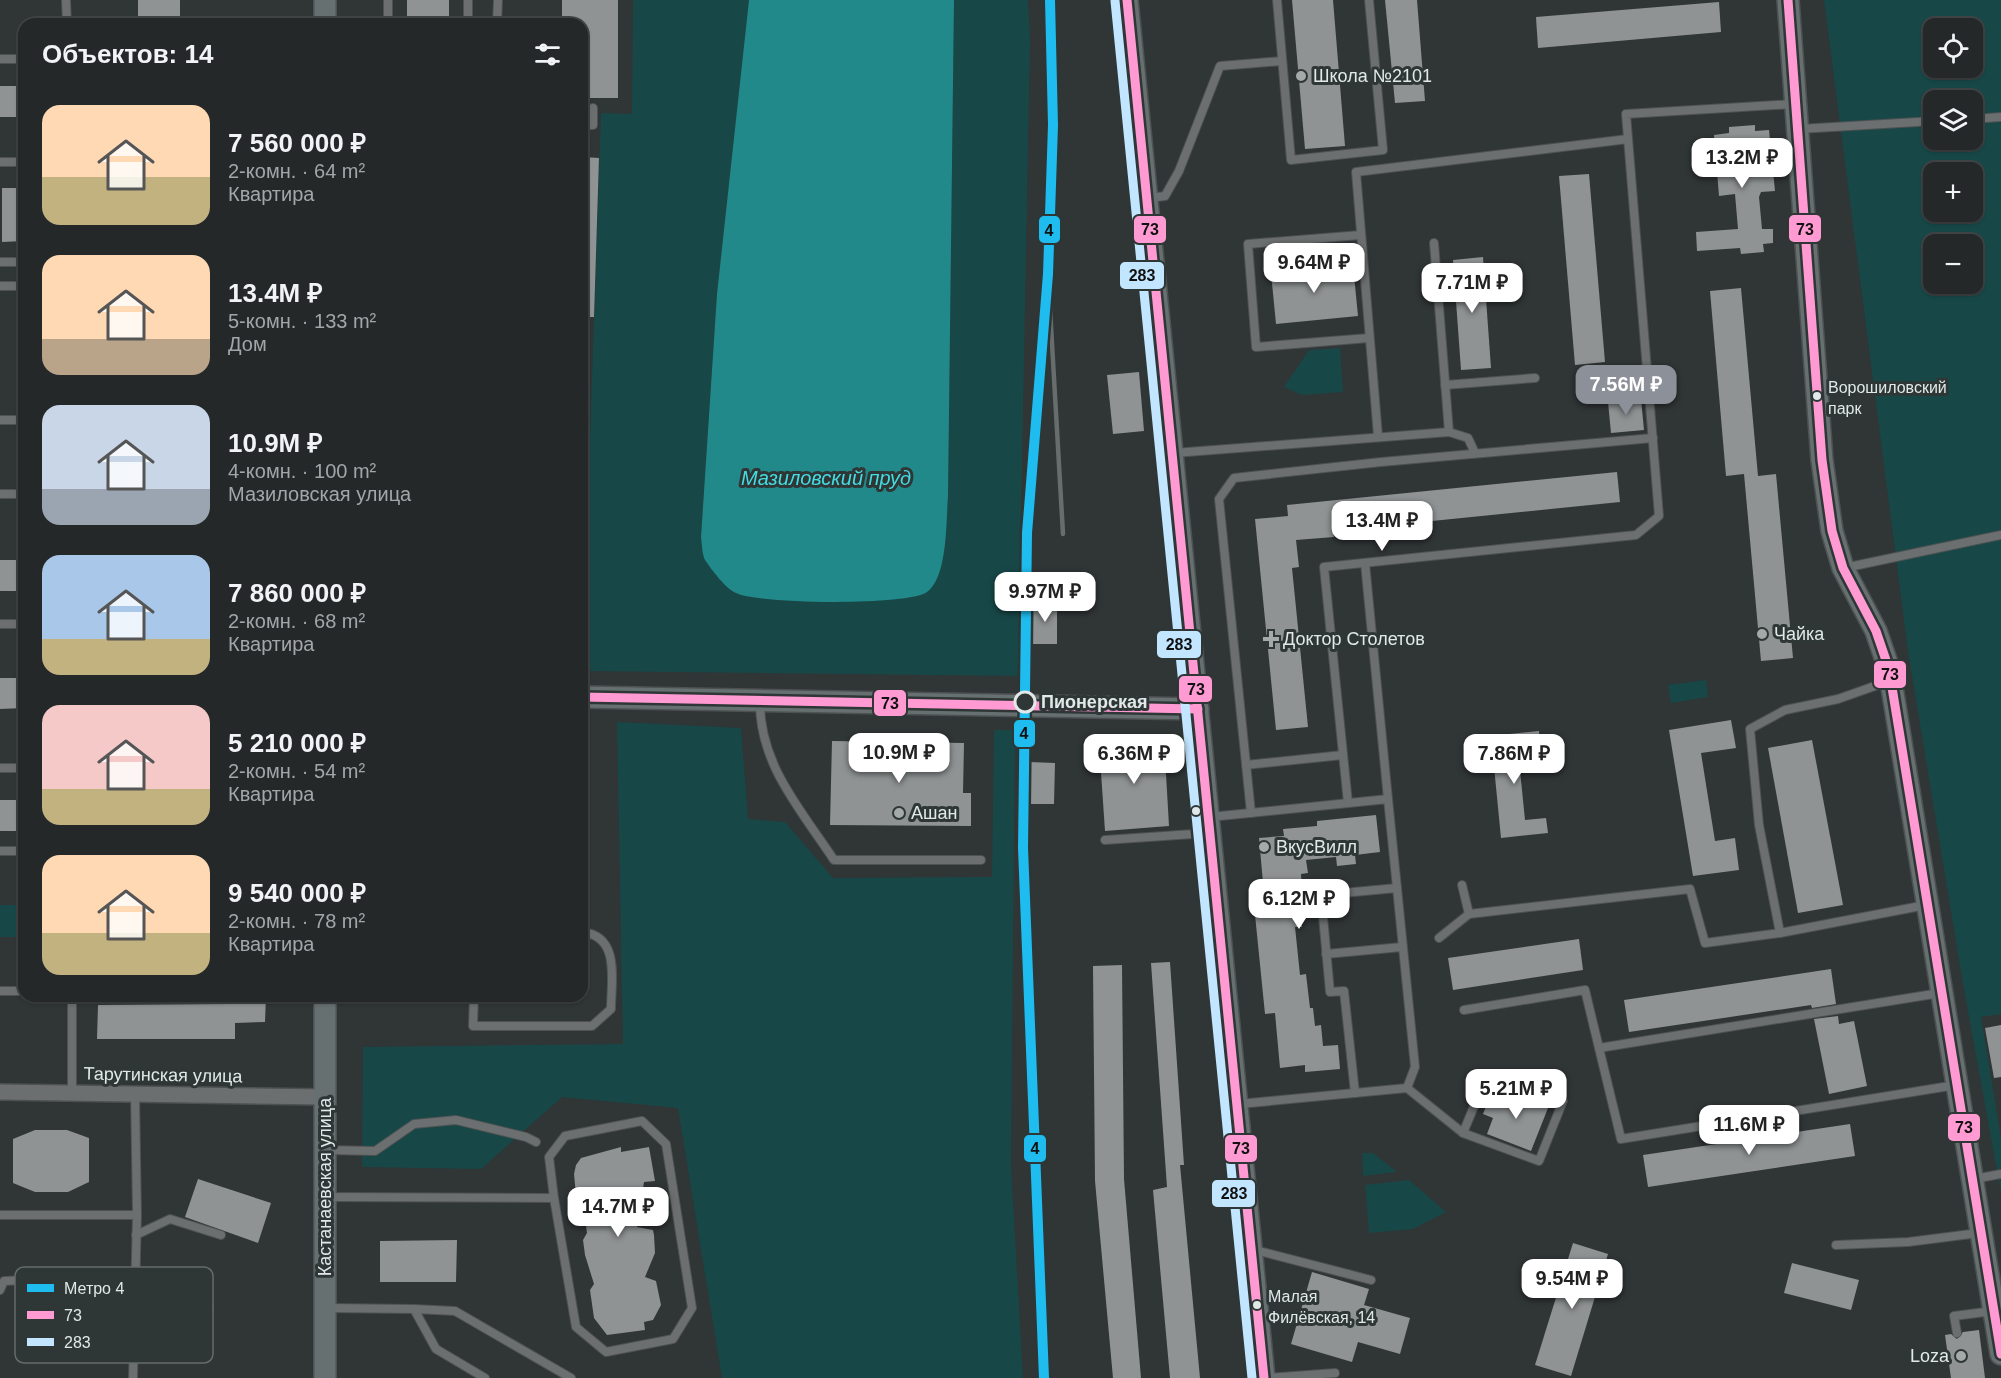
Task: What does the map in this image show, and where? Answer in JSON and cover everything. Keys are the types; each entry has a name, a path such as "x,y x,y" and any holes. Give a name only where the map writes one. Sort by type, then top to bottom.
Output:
{"street":[{"path":"325,0 325,18"},
{"path":"1127,0 1265,1378"},
{"path":"1788,0 1822,460 1832,531 1843,568 1876,631 1891,681 2001,1354"},
{"path":"588,697 1198,709"},
{"name":"Кастанаевская улица","path":"325,1002 325,1378"},
{"name":"Тарутинская улица","path":"0,1092 325,1097"}],"lane":[{"path":"66,0 67,18"},
{"path":"388,0 388,18"},
{"path":"468,0 468,18"},
{"path":"497,18 498,0"},
{"path":"1277,0 1291,160 1383,150 1369,0"},
{"path":"0,59 18,59"},
{"path":"1148,198 1165,196 1170,188 1179,171 1220,66 1282,61"},
{"path":"1348,803 1324,567 1636,536 1659,516 1626,114 1794,104"},
{"path":"588,125 593,125 593,108"},
{"path":"1983,118 2001,117"},
{"path":"1797,129 1923,122"},
{"path":"1378,436 1356,172 1628,139"},
{"path":"0,162 18,162"},
{"path":"1361,235 1248,244 1256,347 1369,338"},
{"path":"1434,243 1449,432"},
{"path":"0,262 18,262"},
{"path":"0,286 18,286"},
{"path":"1445,385 1535,378"},
{"path":"0,420 18,420"},
{"path":"1173,453 1449,432 1468,438 1475,453"},
{"path":"1251,813 1218,499 1234,478 1475,453 1653,438"},
{"path":"0,494 18,494"},
{"path":"1843,568 2001,535"},
{"path":"1365,563 1414,1067 1407,1088"},
{"path":"0,624 18,624"},
{"path":"1780,933 1759,825 1750,729 1785,710 1839,699 1891,681"},
{"path":"760,700 760,719 774,770 834,860 981,860"},
{"path":"1246,765 1343,755"},
{"path":"0,768 18,768"},
{"path":"1105,840 1170,838 1251,813 1388,799"},
{"path":"0,851 18,851"},
{"path":"1462,885 1469,914"},
{"path":"1355,1093 1344,991 1330,992 1321,895 1397,888"},
{"path":"1439,938 1469,914 1690,889 1705,943 1780,933 1927,904"},
{"path":"474,1002 473,1026 592,1026 610,1009 611,954 604,940 588,933"},
{"path":"1326,954 1402,947"},
{"path":"1464,1010 1586,990 1621,1139 1957,1085"},
{"path":"0,992 18,992"},
{"path":"1599,1048 1942,992"},
{"path":"72,1002 72,1093"},
{"path":"1239,1104 1407,1088 1464,1133 1539,1161 1563,1101 1487,1076 1464,1133"},
{"path":"135,1094 136,1267"},
{"path":"325,1150 375,1151 414,1124 456,1120 526,1137 536,1142"},
{"path":"642,1121 666,1144 692,1308 673,1339 606,1352 576,1327 554,1197 549,1157 565,1136 642,1121"},
{"path":"1972,1179 2001,1174"},
{"path":"325,1197 554,1197"},
{"path":"0,1215 137,1215"},
{"path":"136,1235 170,1219 221,1235"},
{"path":"1836,1245 1908,1242 1981,1233"},
{"path":"1253,1252 1263,1252 1371,1281"},
{"path":"0,1290 4,1281 15,1280"},
{"path":"325,1308 455,1311 571,1378"},
{"path":"414,1309 436,1349 485,1378"},
{"path":"1957,1333 1954,1316 1994,1310"},
{"path":"133,1363 133,1378"},
{"path":"1265,1378 1335,1373"}],"shaded area":[{"path":"633,0 749,0 717,294 701,537 944,550 948,496 954,0 1028,0 1030,39 1018,676 588,671 588,495 601,113 632,114"},
{"name":"Ворошиловский парк","path":"1824,0 2001,0 2001,1014 1981,1017 2001,1138 2001,1193 1962,978 1908,651"},
{"path":"1340,348 1343,392 1302,395 1284,387 1309,350"},
{"path":"1706,680 1708,697 1671,703 1668,685"},
{"path":"617,722 741,728 748,819 785,822 833,878 992,877 994,730 1015,730 1011,1165 1023,1378 722,1378 678,1108 562,1097 481,1169 362,1167 363,1047 623,1044"},
{"path":"0,905 18,905 18,937 0,937"},
{"path":"1362,1153 1373,1153 1397,1172 1363,1176"},
{"path":"1409,1180 1446,1212 1413,1229 1369,1233 1365,1185"}],"water":[{"name":"Мазиловский пруд","path":"749,0 954,0 946,533 939,574 934,585 927,592 914,597 833,602 750,597 736,593 728,587 703,555 701,537 717,294"}],"building":[{"path":"138,0 180,0 180,18 138,18"},
{"path":"407,0 449,0 449,18 407,18"},
{"path":"562,0 618,0 618,98 588,98 588,18 562,18"},
{"path":"1292,0 1333,0 1345,146 1305,149"},
{"path":"1385,0 1417,0 1425,101 1395,103"},
{"path":"1719,2 1721,32 1538,48 1536,17"},
{"path":"0,86 18,86 18,117 0,117"},
{"path":"1755,125 1755,131 1769,130 1775,191 1761,192 1759,197 1762,229 1773,229 1773,243 1763,244 1764,252 1741,254 1740,248 1697,251 1696,232 1738,229 1735,194 1719,196 1714,135 1729,133 1729,127"},
{"path":"588,157 599,158 594,317 588,317"},
{"path":"1589,174 1605,362 1575,365 1559,176"},
{"path":"2,188 18,188 18,241 2,242"},
{"path":"1483,257 1491,368 1461,370 1453,260"},
{"path":"1353,265 1358,316 1276,324 1271,273"},
{"path":"1741,288 1758,476 1776,474 1793,658 1761,661 1744,474 1726,476 1710,291"},
{"path":"1139,372 1144,431 1113,434 1107,375"},
{"path":"1641,399 1644,430 1611,433 1608,402"},
{"path":"1617,472 1620,502 1333,531 1334,537 1296,540 1299,567 1292,568 1308,727 1276,730 1255,519 1288,516 1287,505"},
{"path":"0,560 18,560 18,591 0,591"},
{"path":"1033,601 1057,601 1057,644 1032,644"},
{"path":"0,678 18,678 18,708 0,709"},
{"path":"1731,720 1736,748 1701,753 1715,841 1735,838 1739,870 1693,876 1669,730"},
{"path":"1539,731 1540,748 1518,750 1525,820 1546,818 1548,833 1501,838 1491,736"},
{"path":"1164,739 1169,826 1105,831 1099,743"},
{"path":"1812,740 1843,905 1798,913 1768,748"},
{"path":"832,741 964,743 963,793 971,793 971,826 830,825"},
{"path":"1030,762 1055,763 1054,804 1029,804"},
{"path":"0,800 18,800 18,831 0,831"},
{"path":"1376,815 1380,852 1355,855 1356,864 1337,866 1336,857 1306,860 1308,873 1301,874 1302,891 1299,891 1302,927 1295,927 1300,975 1306,974 1310,1008 1313,1008 1315,1026 1321,1025 1323,1046 1338,1045 1340,1069 1305,1072 1305,1065 1280,1068 1275,1013 1265,1014 1253,895 1264,894 1259,838 1284,836 1283,829 1317,826 1317,821"},
{"path":"1579,939 1583,970 1453,990 1448,958"},
{"path":"1170,962 1184,1165 1180,1165 1200,1378 1170,1378 1153,1190 1167,1187 1151,963"},
{"path":"1122,965 1124,1179 1141,1378 1113,1378 1095,1181 1093,966"},
{"path":"1831,969 1836,1004 1812,1008 1811,1005 1629,1032 1624,1000"},
{"path":"230,1002 266,1002 265,1022 235,1023 235,1039 97,1039 98,1005 230,1004"},
{"path":"1838,1016 1839,1024 1854,1021 1867,1086 1829,1094 1814,1019"},
{"path":"2001,1025 2001,1077 1994,1078 1985,1028"},
{"path":"1504,1090 1548,1108 1531,1151 1487,1134 1493,1118 1483,1114 1489,1099 1499,1104"},
{"path":"1850,1124 1855,1156 1648,1187 1643,1155"},
{"path":"35,1130 67,1130 89,1138 89,1182 68,1192 35,1192 13,1183 13,1139"},
{"path":"621,1147 621,1152 649,1147 655,1181 644,1182 642,1195 635,1197 637,1227 653,1230 655,1253 645,1277 656,1281 661,1305 653,1320 644,1322 645,1330 607,1335 594,1318 590,1290 594,1284 583,1240 587,1233 584,1211 577,1206 574,1174 581,1158"},
{"path":"198,1179 271,1203 258,1243 185,1217"},
{"path":"457,1240 456,1282 380,1282 380,1241"},
{"path":"1573,1243 1608,1254 1571,1376 1535,1365"},
{"path":"1792,1263 1859,1280 1851,1310 1784,1293"},
{"path":"1312,1272 1369,1289 1364,1305 1410,1318 1400,1354 1358,1342 1352,1362 1291,1344"},
{"path":"1979,1330 1985,1378 1951,1378 1945,1335 1951,1334 1957,1339 1963,1332"}],"railway":[{"path":"1048,274 1063,534"}],"metro line":[{"name":"4","path":"1044,1378 1023,848 1027,533 1048,274 1053,125 1050,0"}],"transit line":[{"name":"73","path":"1127,0 1264,1378"},
{"name":"73","path":"1788,0 1822,460 1832,531 1843,568 1876,631 1889,669 2001,1354"},
{"name":"283","path":"1115,1 1252,1378"},
{"name":"73","path":"588,697 1198,709"}],"place":[{"name":"Школа №2101","path":"1301,76"},
{"name":"Ворошиловский парк","path":"1817,396"},
{"name":"Чайка","path":"1762,634"},
{"name":"Доктор Столетов","path":"1271,639"},
{"name":"Пионерская","path":"1025,702"},
{"name":"Ашан","path":"899,813"},
{"name":"ВкусВилл","path":"1264,847"},
{"name":"Малая Филёвская, 14","path":"1257,1305"},
{"name":"Loza","path":"1961,1356"}]}
